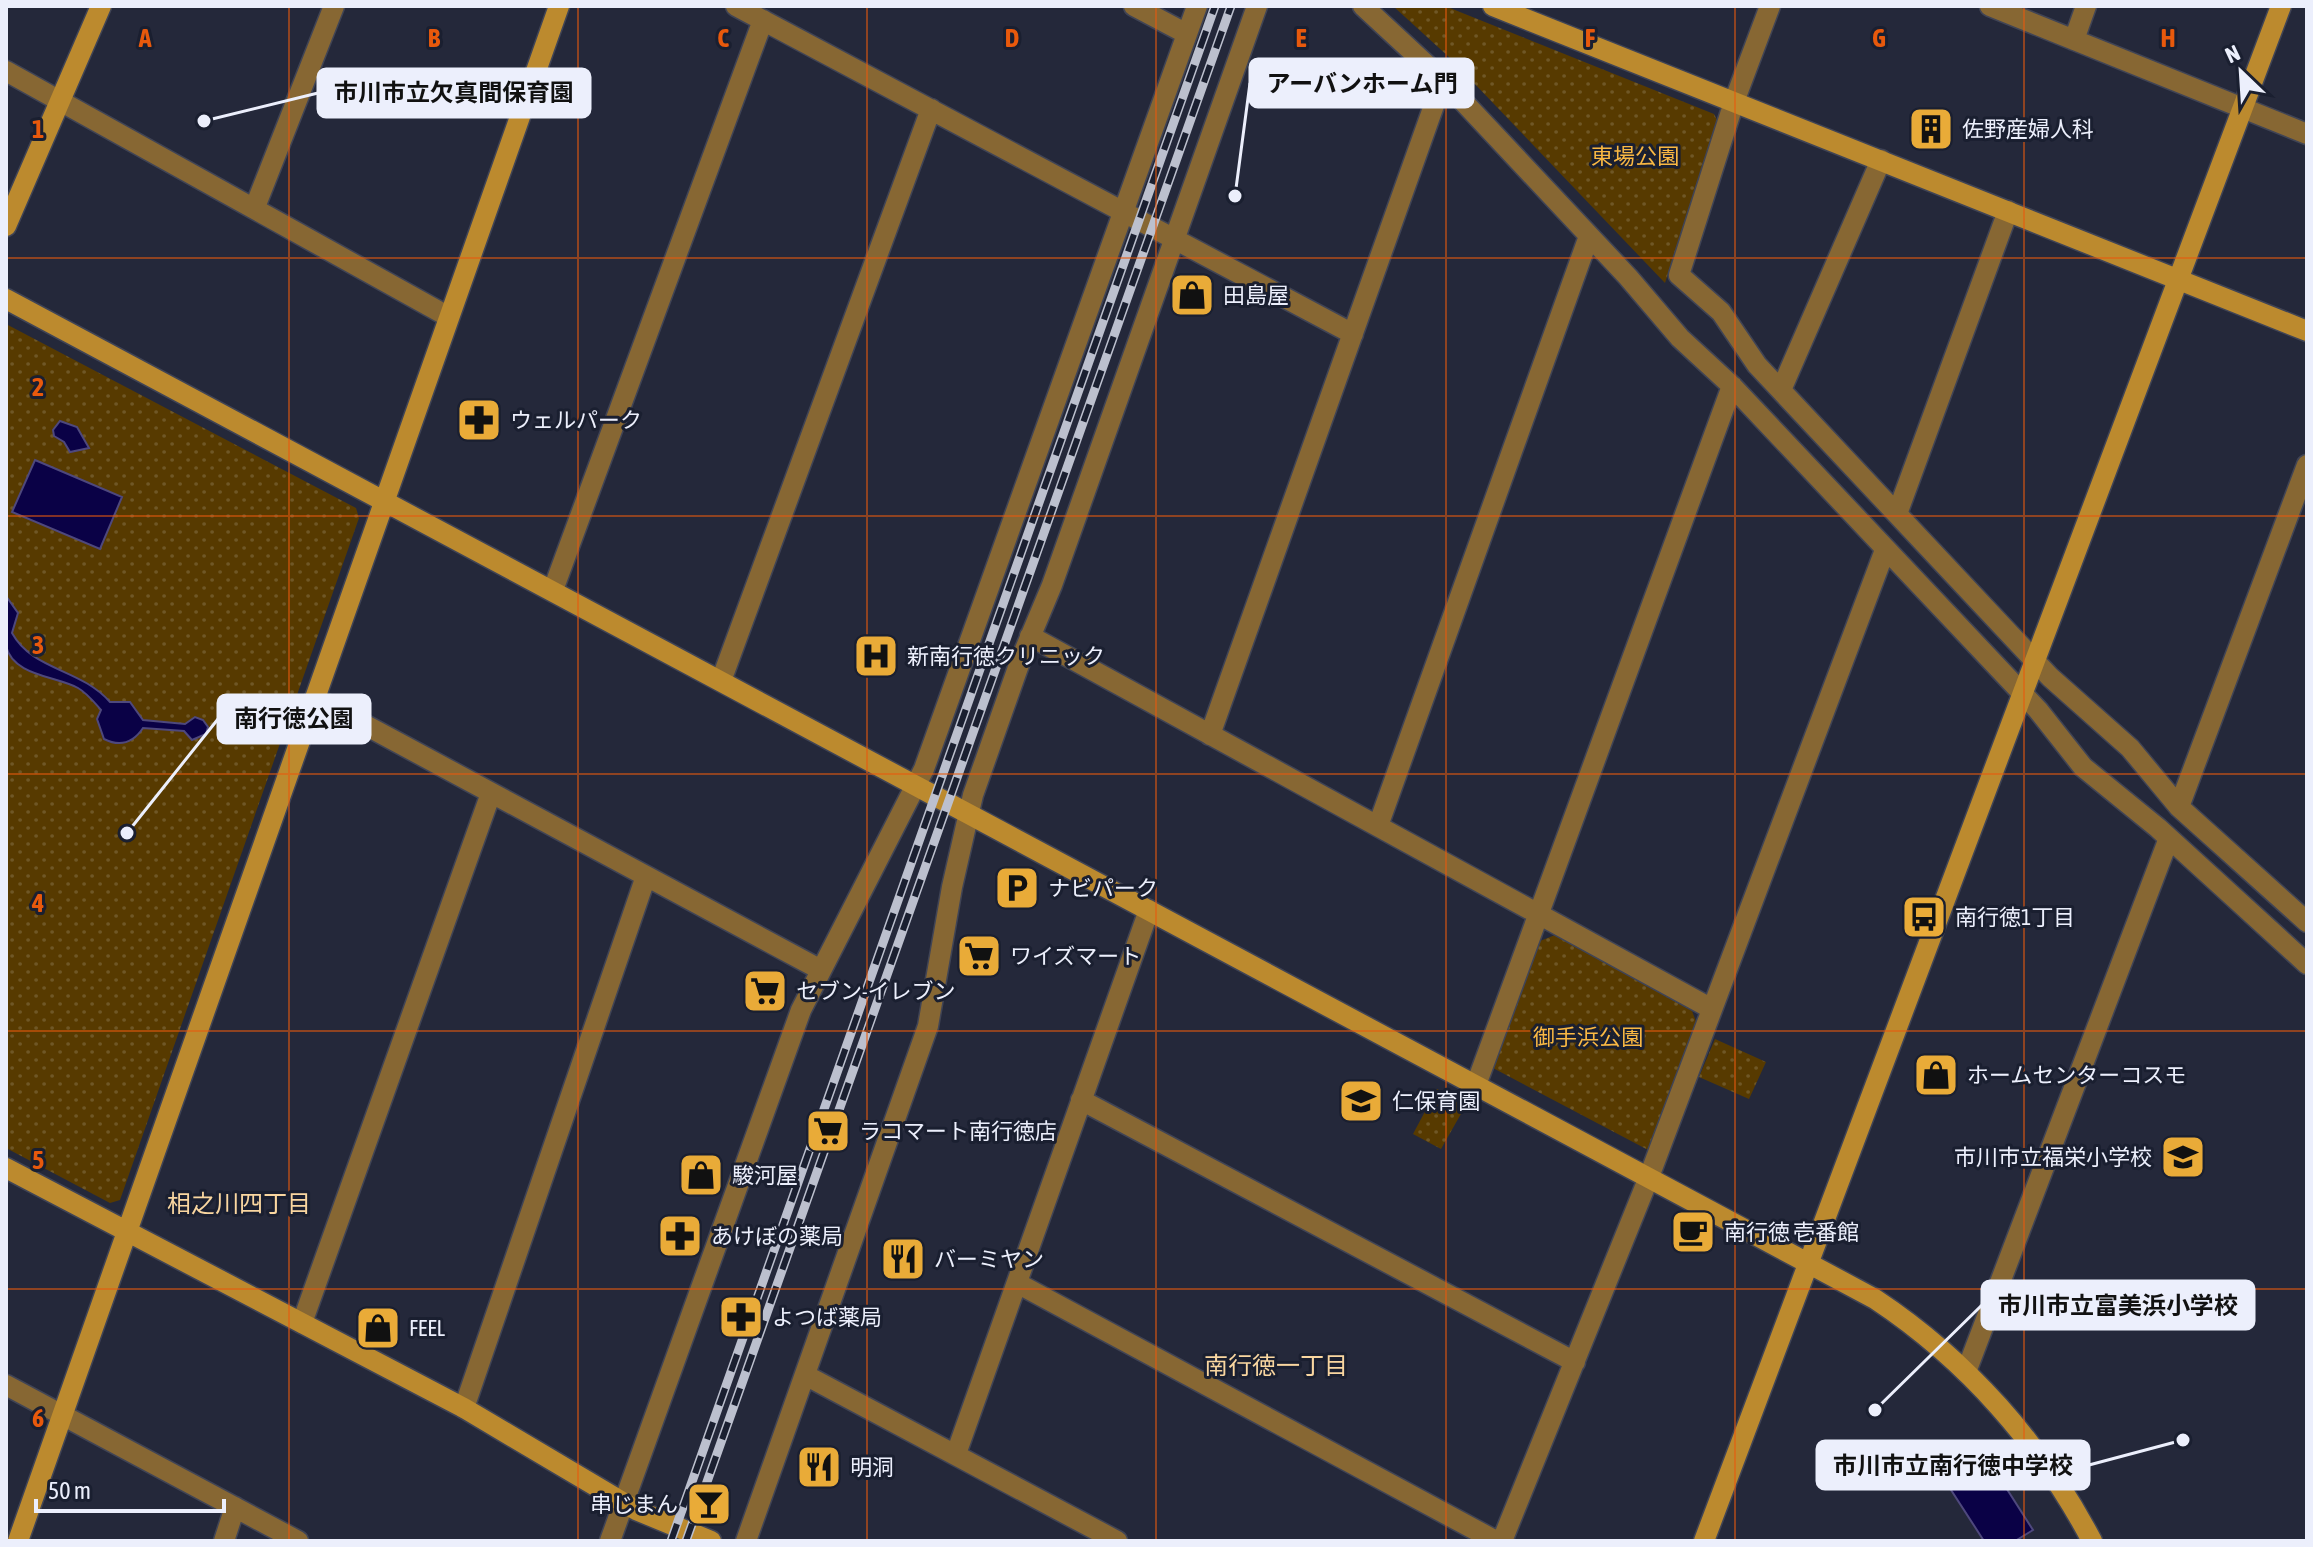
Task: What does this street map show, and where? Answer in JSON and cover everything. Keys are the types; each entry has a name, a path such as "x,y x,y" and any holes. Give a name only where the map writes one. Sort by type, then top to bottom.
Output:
{"street":[{"path":"6,226 101,6"},
{"path":"255,207 334,6"},
{"path":"18,1541 559,6"},
{"path":"736,6 1353,334"},
{"path":"1134,6 1187,34"},
{"path":"610,1541 801,1010 916,786 1125,213 1197,6"},
{"path":"746,1541 807,1376 928,1026 968,814 1257,6"},
{"path":"1363,6 1443,80 1680,338 1732,386 2022,695 2083,767 2169,838 2307,964"},
{"path":"1493,6 2307,331"},
{"path":"1770,6 1734,102 1679,275 1721,312 1757,365 2035,661 2130,748 2179,807 2306,918"},
{"path":"1990,6 2307,134"},
{"path":"2074,40 2086,6"},
{"path":"1704,1541 2281,6"},
{"path":"553,590 763,20"},
{"path":"6,71 449,317"},
{"path":"1210,735 1443,80"},
{"path":"721,681 931,109"},
{"path":"1781,390 1881,160"},
{"path":"1897,514 2008,211"},
{"path":"1378,826 1589,236"},
{"path":"6,299 1808,1262 1895,1312 1966,1372 2036,1451 2092,1541"},
{"path":"1476,1085 1732,386"},
{"path":"2179,807 2307,465"},
{"path":"1017,1283 1499,1541 1649,1177 1885,550"},
{"path":"1030,636 1712,1009"},
{"path":"315,698 821,970"},
{"path":"302,1323 491,793"},
{"path":"1966,1372 2169,838"},
{"path":"464,1408 646,876"},
{"path":"956,1454 1149,910"},
{"path":"1081,1100 1575,1362"},
{"path":"6,1168 464,1408 625,1503 711,1541"},
{"path":"807,1376 1117,1541"},
{"path":"6,1385 298,1541"},
{"path":"224,1541 235,1507"}],"green space":[{"name":"東場公園","path":"1393,6 1445,6 1714,114 1718,122 1665,283 1450,58"},
{"path":"6,324 356,508 359,518 120,1200 110,1203 6,1148"},
{"name":"御手浜公園","path":"1555,935 1692,1011 1697,1024 1650,1151 1493,1068 1540,941"},
{"path":"1715,1039 1766,1062 1749,1099 1699,1077"},
{"path":"1437,1089 1466,1105 1441,1149 1413,1134"}],"shaded area":[{"path":"60,421 77,427 89,448 70,452 64,442 54,436 53,430"},
{"path":"35,460 122,497 100,549 12,512"},
{"path":"6,596 18,613 12,633 32,655 85,682 110,702 130,702 143,720 185,724 195,717 203,720 208,727 206,734 192,740 184,731 143,728 126,742 115,743 104,739 97,719 101,710 87,695 69,684 26,669 10,656 5,640"},
{"path":"1982,1450 2033,1530 2015,1541 1984,1541 1942,1476"}],"railway":[{"path":"671,1541 1215,6"},
{"path":"686,1541 1231,6"}],"place":[{"name":"市川市立欠真間保育園","path":"204,121"},
{"name":"佐野産婦人科","path":"1931,129"},
{"name":"アーバンホーム門","path":"1235,196"},
{"name":"田島屋","path":"1192,295"},
{"name":"ウェルパーク","path":"479,420"},
{"name":"新南行徳クリニック","path":"876,656"},
{"name":"南行徳公園","path":"127,833"},
{"name":"ナビパーク","path":"1017,888"},
{"name":"南行徳1丁目","path":"1924,917"},
{"name":"ワイズマート","path":"979,956"},
{"name":"セブン-イレブン","path":"765,991"},
{"name":"ホームセンターコスモ","path":"1936,1075"},
{"name":"仁保育園","path":"1361,1101"},
{"name":"ラコマート南行徳店","path":"828,1131"},
{"name":"市川市立福栄小学校","path":"2183,1157"},
{"name":"駿河屋","path":"701,1175"},
{"name":"南行徳 壱番館","path":"1693,1232"},
{"name":"あけぼの薬局","path":"680,1236"},
{"name":"バーミヤン","path":"903,1259"},
{"name":"よつば薬局","path":"741,1317"},
{"name":"FEEL","path":"378,1328"},
{"name":"市川市立富美浜小学校","path":"1875,1410"},
{"name":"市川市立南行徳中学校","path":"2183,1440"},
{"name":"明洞","path":"819,1467"},
{"name":"串じまん","path":"709,1504"}],"district":[{"name":"相之川四丁目","path":"239,1203"},
{"name":"南行徳一丁目","path":"1276,1365"}]}
